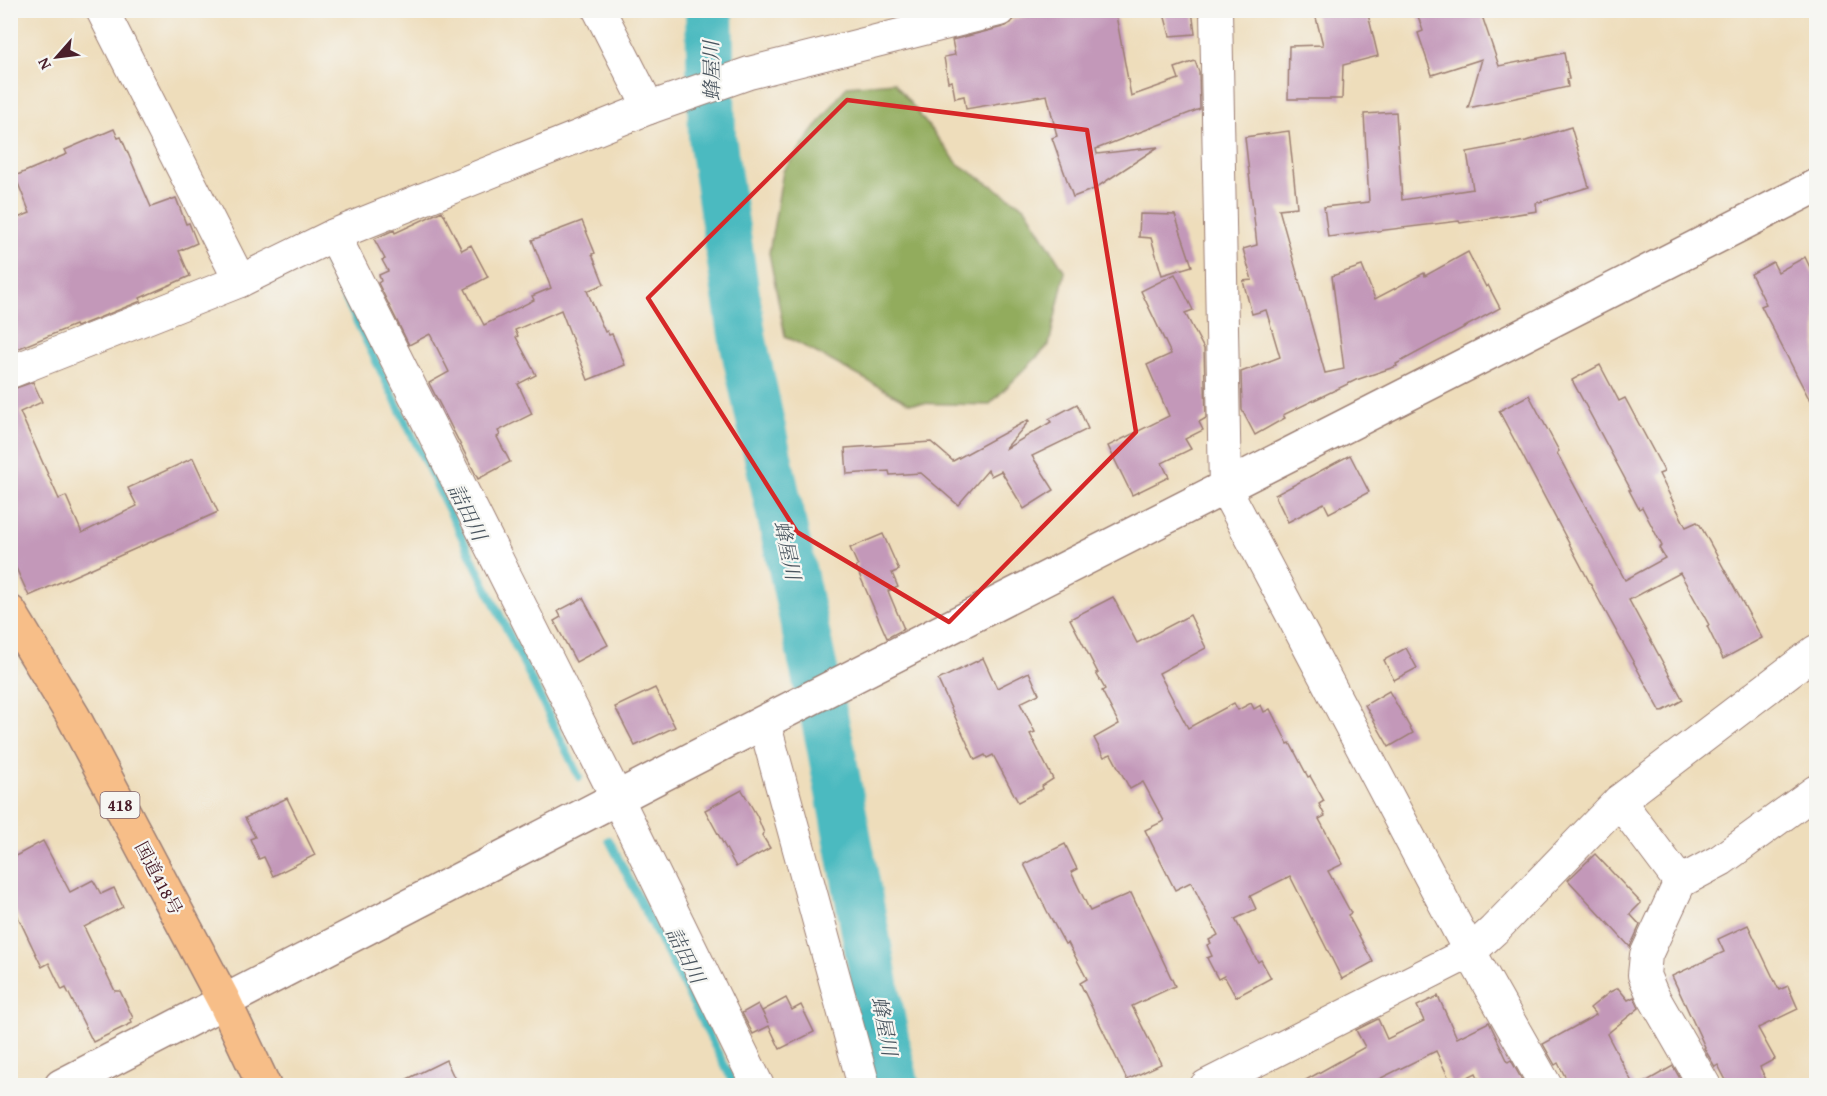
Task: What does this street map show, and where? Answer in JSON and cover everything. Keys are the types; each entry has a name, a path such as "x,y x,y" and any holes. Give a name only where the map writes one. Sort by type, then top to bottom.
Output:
{"highway":[{"name":"国道418号","path":"13,622 73,716 224,1001 264,1086"}],"street":[{"path":"102,10 240,281"},
{"path":"599,10 660,105"},
{"path":"10,372 240,281 334,235 660,105 749,73 999,10"},
{"path":"1216,10 1225,488 1470,952 1546,1086"},
{"path":"62,1086 772,718 1816,186"},
{"path":"334,235 759,1086"},
{"path":"1206,1086 1470,952 1619,801 1816,651"},
{"path":"772,718 864,1086"},
{"path":"1705,1086 1653,996 1644,975 1646,955 1680,882 1721,860 1816,790"},
{"path":"1619,801 1680,882"}],"highlighted area":[{"path":"847,100 1087,130 1136,432 949,622 797,532 648,298"}],"green space":[{"path":"894,82 958,164 1025,207 1065,272 1049,345 989,405 909,403 785,336 769,253 783,171 847,86"}],"building":[{"path":"1052,10 1115,10 1131,96 1179,79 1175,68 1195,61 1199,72 1200,109 1096,149 1097,154 1158,147 1094,189 1073,197 1052,138 1057,136 1047,95 966,109 964,96 955,98 952,81 948,82 944,57 955,55 952,40 1003,27 1014,19"},
{"path":"1163,10 1192,10 1195,34 1170,36"},
{"path":"1314,10 1367,10 1378,56 1343,65 1342,99 1288,99 1289,46 1323,45"},
{"path":"1416,10 1480,10 1499,66 1564,53 1569,79 1567,79 1568,87 1468,108 1482,59 1432,75 1418,33 1423,31"},
{"path":"1396,112 1402,200 1473,189 1467,152 1526,141 1571,127 1589,187 1536,203 1537,211 1460,223 1459,221 1328,237 1324,207 1369,202 1364,114"},
{"path":"114,129 118,138 121,137 151,207 176,198 186,224 189,223 197,243 179,251 190,276 140,298 141,301 10,352 10,221 30,213 15,176 67,154 65,150"},
{"path":"1289,131 1297,207 1279,209 1325,373 1344,369 1332,276 1362,266 1375,299 1424,273 1425,276 1468,252 1500,308 1396,364 1397,366 1356,380 1283,415 1285,418 1255,435 1242,410 1241,372 1280,357 1266,310 1252,314 1243,281 1252,280 1243,249 1257,245 1245,137"},
{"path":"442,211 462,250 471,245 488,277 465,289 484,325 534,300 532,296 551,288 532,240 582,221 604,284 587,291 605,332 612,334 625,365 588,380 561,310 515,330 518,336 516,337 536,375 518,384 532,414 498,431 500,435 497,437 510,462 478,479 429,383 449,372 430,334 409,345 378,283 381,281 379,275 388,271 382,260 385,259 374,239 394,230 395,233"},
{"path":"1140,214 1175,215 1192,266 1162,275 1151,238 1139,237"},
{"path":"1805,257 1816,280 1816,412 1761,306 1766,304 1751,274 1773,262 1778,272"},
{"path":"1175,274 1193,310 1185,313 1204,349 1206,418 1199,422 1203,430 1185,439 1191,449 1162,463 1169,477 1132,495 1108,446 1169,416 1147,365 1171,354 1141,291"},
{"path":"1600,365 1619,401 1625,398 1663,469 1664,472 1659,474 1686,527 1697,522 1700,525 1762,638 1723,659 1707,626 1709,625 1680,573 1629,600 1683,700 1661,712 1499,411 1529,395 1559,451 1557,453 1625,580 1665,558 1659,548 1662,546 1642,507 1639,509 1572,380"},
{"path":"33,382 42,402 20,412 59,499 66,496 82,533 137,506 128,488 193,458 218,512 29,596 10,555 10,390"},
{"path":"1077,404 1088,429 1032,456 1054,490 1024,509 1001,471 991,476 988,470 958,505 921,473 890,475 889,471 847,474 845,448 931,442 953,461 1028,420 1005,449 1051,422 1049,419"},
{"path":"1350,455 1369,492 1329,513 1324,503 1288,522 1275,495"},
{"path":"883,534 899,570 892,573 898,587 888,591 904,629 887,638 850,548"},
{"path":"1113,597 1137,643 1190,615 1206,648 1159,673 1188,728 1234,703 1238,710 1251,703 1254,709 1261,705 1264,712 1270,709 1288,744 1290,743 1324,801 1319,804 1325,816 1319,819 1343,864 1328,871 1351,913 1348,915 1373,962 1342,979 1290,876 1250,896 1256,909 1235,919 1258,962 1261,960 1271,978 1236,997 1224,976 1218,979 1207,958 1212,956 1207,945 1211,943 1209,940 1218,935 1191,882 1175,890 1145,830 1164,821 1143,782 1130,789 1111,754 1104,757 1094,738 1119,724 1102,691 1105,689 1096,673 1098,673 1070,619"},
{"path":"583,598 608,645 576,662 554,621 561,617 558,611"},
{"path":"1406,648 1417,668 1394,680 1384,660"},
{"path":"983,658 997,688 1029,672 1039,694 1020,703 1035,732 1030,734 1053,779 1042,786 1043,789 1018,802 993,755 987,758 985,755 975,760 938,680"},
{"path":"655,688 675,727 635,746 615,707"},
{"path":"1389,691 1413,733 1389,747 1365,705"},
{"path":"742,790 757,816 764,833 762,835 770,848 736,867 705,810"},
{"path":"287,798 315,855 273,876 264,857 259,859 250,839 255,837 245,818"},
{"path":"43,841 70,892 93,880 101,894 114,888 123,907 84,927 115,991 120,991 133,1018 132,1023 93,1042 66,988 62,990 49,963 42,967 10,900 10,859"},
{"path":"1065,844 1077,869 1071,872 1090,911 1131,893 1175,986 1132,1006 1161,1064 1127,1080 1080,983 1087,979 1068,943 1065,944 1024,864"},
{"path":"1595,854 1641,903 1630,914 1640,925 1630,947 1568,880"},
{"path":"1748,925 1779,990 1788,986 1798,1009 1758,1028 1775,1059 1760,1067 1769,1086 1729,1086 1718,1065 1715,1067 1704,1048 1672,976 1724,952 1718,939"},
{"path":"1618,988 1628,1000 1634,997 1639,1008 1607,1034 1634,1086 1570,1086 1558,1063 1555,1065 1543,1044 1596,1015 1590,1008"},
{"path":"1438,996 1457,1038 1489,1022 1508,1062 1511,1060 1523,1082 1516,1086 1482,1086 1476,1073 1452,1085 1436,1051 1365,1086 1295,1086 1365,1047 1356,1030 1378,1019 1387,1039 1424,1021 1417,1006"},
{"path":"786,998 792,1010 801,1005 814,1032 780,1049 769,1026 753,1034 742,1013 758,1004 768,1023 762,1011"},
{"path":"446,1060 458,1086 393,1086"},
{"path":"1673,1066 1684,1086 1638,1086"}],"waterway":[{"name":"蜂屋川","path":"709,10 712,137 743,341 830,744 896,1086"},
{"name":"詰田川","path":"327,261 579,777"},
{"name":"詰田川","path":"609,840 735,1086"}]}
